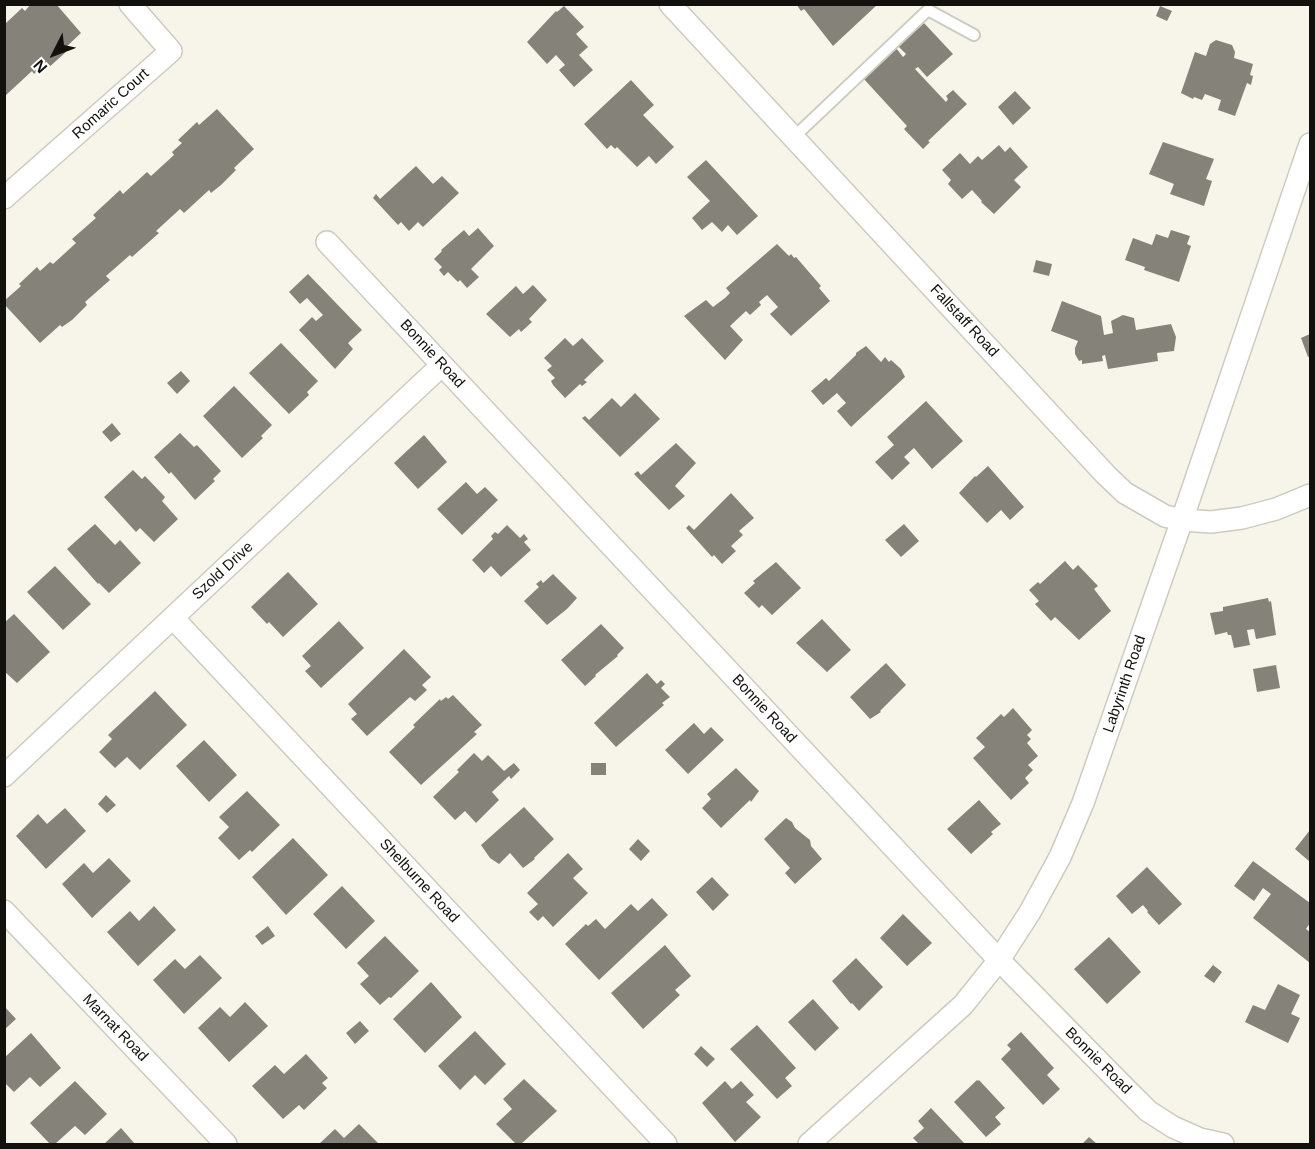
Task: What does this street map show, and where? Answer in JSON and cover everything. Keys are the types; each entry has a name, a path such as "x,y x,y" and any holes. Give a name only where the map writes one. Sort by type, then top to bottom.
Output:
{"street":[{"name":"Romaric Court","path":"4,198 171,51 130,4"},
{"name":"Fallstaff Road","path":"670,4 1125,493 1165,516 1211,522 1242,518 1276,509 1311,495"},
{"name":"Labyrinth Road","path":"809,1144 963,1005 999,960 1030,912 1060,857 1083,803 1311,144"},
{"name":"Bonnie Road","path":"327,242 999,960 1148,1111 1173,1127 1200,1139 1223,1144"},
{"name":"Szold Drive","path":"4,776 442,365"},
{"name":"Shelburne Road","path":"173,618 666,1144"},
{"name":"Marnat Road","path":"4,911 226,1144"}],"lane":[{"path":"794,137 928,10 974,35"}],"building":[{"path":"31,4 56,4 81,33 63,50 66,52 47,69 43,65 34,74 32,71 5,96 5,24 22,8 25,11"},
{"path":"796,4 878,4 833,46 804,9 801,11"},
{"path":"564,6 584,27 576,34 588,47 579,55 593,70 574,87 559,70 565,65 556,55 547,64 527,42 556,11"},
{"path":"1160,6 1172,11 1167,21 1156,16"},
{"path":"924,23 953,54 927,77 918,67 915,69 946,102 948,99 946,96 953,90 967,104 928,141 930,142 923,149 904,129 907,126 863,78 896,48 903,57 906,54 898,46"},
{"path":"1216,40 1232,45 1235,52 1234,58 1253,64 1250,75 1253,76 1251,85 1247,83 1235,116 1218,110 1221,100 1205,94 1202,100 1194,97 1193,99 1181,93 1195,52 1206,56 1210,44"},
{"path":"631,80 654,105 643,115 674,147 656,164 649,156 637,167 617,147 615,149 611,145 607,149 584,124"},
{"path":"1015,91 1031,108 1013,125 998,107"},
{"path":"217,109 254,149 234,168 236,170 221,185 211,193 209,190 184,213 180,209 156,231 159,233 106,276 110,280 85,302 87,305 72,320 62,327 60,325 40,343 4,304 4,301 37,267 40,271 50,262 53,264 76,243 72,239 96,218 93,215 120,190 123,194 147,172 151,176 174,155 172,152 182,143 178,140 197,122 199,125"},
{"path":"1163,142 1214,159 1206,179 1212,181 1204,206 1170,194 1174,184 1149,174"},
{"path":"999,145 1005,152 1010,147 1028,167 1014,180 1021,187 994,214 972,190 962,199 948,184 951,180 942,170 960,153 970,164 978,156 982,160"},
{"path":"706,160 758,216 737,235 728,225 722,232 712,222 702,230 692,218 710,201 687,177"},
{"path":"416,166 433,184 442,176 459,193 423,227 418,222 409,231 401,222 398,225 373,198 376,194 380,199"},
{"path":"478,228 494,246 471,269 479,277 467,288 448,272 444,276 439,270 442,267 434,259 464,230 469,236"},
{"path":"1171,230 1190,236 1187,244 1191,246 1179,282 1144,270 1145,267 1125,260 1133,238 1152,245 1156,234 1168,238"},
{"path":"777,244 789,256 791,254 794,258 796,257 821,286 819,288 830,301 791,336 770,314 778,307 767,295 759,302 761,305 750,315 746,311 730,326 743,340 725,360 684,316 706,300 713,307 725,298 730,293 726,288"},
{"path":"1036,260 1052,264 1049,276 1033,272"},
{"path":"308,274 362,330 348,343 353,349 335,369 299,330 312,317 316,321 323,315 307,298 300,304 289,292"},
{"path":"533,285 547,300 529,319 532,322 521,332 519,329 510,337 486,314 516,286 523,294"},
{"path":"1062,301 1101,316 1104,335 1113,333 1111,321 1123,315 1134,318 1136,330 1171,324 1176,337 1174,351 1157,353 1158,361 1108,369 1105,355 1102,356 1103,361 1082,364 1082,360 1079,361 1075,354 1078,341 1051,331"},
{"path":"1310,334 1310,356 1308,357 1301,338"},
{"path":"565,338 573,346 582,338 604,361 584,380 587,382 582,386 580,384 565,398 553,385 551,381 555,378 547,370 552,366 544,358"},
{"path":"281,343 318,381 307,392 309,395 289,414 249,373"},
{"path":"866,346 881,362 885,357 889,362 891,360 901,369 905,377 851,427 837,411 846,403 837,393 823,405 811,391 826,378 829,381"},
{"path":"181,371 190,381 177,394 167,383"},
{"path":"234,386 272,425 261,436 263,438 242,458 203,416"},
{"path":"635,393 660,419 620,457 582,418 585,416 589,420 612,398 621,407"},
{"path":"926,401 963,441 932,469 914,448 904,457 910,463 892,480 875,462 894,445 887,437"},
{"path":"112,423 121,434 111,442 102,432"},
{"path":"180,433 194,447 197,445 221,471 213,479 215,481 195,500 171,472 169,474 154,457"},
{"path":"424,435 447,462 418,489 394,463"},
{"path":"676,443 696,463 675,486 685,496 669,510 634,474 638,471 641,475"},
{"path":"988,466 1024,507 1010,520 1001,510 987,523 959,493"},
{"path":"133,470 142,479 145,476 165,497 162,501 178,519 154,542 140,528 136,532 104,497"},
{"path":"466,482 477,494 485,487 498,500 462,535 437,509"},
{"path":"731,493 754,518 739,531 743,535 731,546 736,551 722,564 714,555 712,557 686,528 689,525 694,530"},
{"path":"95,524 115,545 120,540 141,563 109,593 67,549"},
{"path":"904,524 919,541 901,557 885,540"},
{"path":"507,525 520,538 524,534 528,539 524,542 531,550 501,577 491,566 484,573 472,560 493,539 491,536 495,532 498,534"},
{"path":"1065,561 1073,570 1078,565 1098,586 1094,589 1111,611 1079,640 1055,617 1051,621 1035,604 1039,601 1029,590 1038,582 1040,584"},
{"path":"776,562 801,588 772,615 762,605 759,608 744,593 755,583 753,581"},
{"path":"55,566 91,604 63,630 27,592"},
{"path":"288,572 318,604 283,637 251,607"},
{"path":"553,574 577,598 547,625 524,601 539,587 536,584 541,580 543,583"},
{"path":"1268,598 1269,602 1271,601 1276,635 1256,639 1254,629 1247,630 1250,645 1234,648 1231,635 1227,632 1215,635 1210,613 1223,611 1223,607"},
{"path":"14,614 50,652 17,683 4,671 4,623"},
{"path":"822,619 851,650 827,672 796,643"},
{"path":"339,621 364,648 321,688 305,671 311,666 302,656"},
{"path":"601,624 624,648 585,686 561,660"},
{"path":"404,649 431,677 422,685 427,690 415,701 410,697 367,736 351,719 357,714 348,704"},
{"path":"886,663 906,685 881,712 870,719 850,697"},
{"path":"1276,665 1280,688 1257,692 1253,669"},
{"path":"647,673 657,684 661,680 665,684 661,688 670,697 616,747 594,723"},
{"path":"155,691 187,725 140,770 127,757 115,768 99,752 112,739 108,735"},
{"path":"453,695 482,725 474,732 477,734 421,785 389,752 440,699 441,701 446,697 448,699"},
{"path":"1013,708 1032,730 1027,735 1031,739 1027,743 1038,756 1028,765 1033,770 1025,778 1029,783 1011,800 973,758 985,747 976,738 1001,714 1004,717"},
{"path":"694,723 704,734 711,727 724,740 688,774 665,750"},
{"path":"204,740 237,775 209,802 176,766"},
{"path":"474,753 482,761 488,755 504,771 514,763 520,770 511,779 509,776 492,792 499,800 476,823 465,811 455,820 433,797 459,772 457,770"},
{"path":"591,763 606,763 606,775 591,775"},
{"path":"736,768 759,791 751,802 750,800 721,828 702,808 711,799 707,794"},
{"path":"247,791 280,825 252,852 250,850 239,860 218,838 229,827 219,817"},
{"path":"106,795 116,805 107,813 98,804"},
{"path":"979,800 1001,824 971,854 947,829"},
{"path":"524,807 554,839 523,868 510,853 499,864 490,858 481,845"},
{"path":"65,808 86,831 46,869 16,836 38,814 47,824"},
{"path":"786,818 810,840 811,846 822,859 795,884 785,873 790,868 764,839"},
{"path":"1310,830 1310,862 1295,849"},
{"path":"293,838 328,875 286,915 252,877"},
{"path":"638,839 650,851 641,861 629,849"},
{"path":"568,853 583,869 573,878 588,893 553,927 543,916 538,921 529,912 538,904 527,893"},
{"path":"109,858 131,881 92,918 62,884 84,863 93,873"},
{"path":"1253,861 1310,903 1310,923 1306,929 1310,932 1310,963 1253,918 1271,894 1263,888 1254,901 1234,886"},
{"path":"1147,867 1182,904 1159,925 1143,905 1132,914 1116,896"},
{"path":"712,877 729,895 713,911 696,892"},
{"path":"342,886 375,921 346,949 313,914"},
{"path":"652,898 668,915 599,980 565,944 586,924 588,926 596,919 605,929 631,904 638,911"},
{"path":"154,906 176,930 138,966 107,932 130,911 139,921"},
{"path":"903,914 932,943 907,966 880,938"},
{"path":"268,926 275,936 262,945 255,936"},
{"path":"385,936 419,971 391,998 389,997 380,1005 360,984 369,976 357,963"},
{"path":"1109,937 1141,972 1107,1004 1074,969"},
{"path":"665,945 691,976 675,990 680,995 643,1029 611,993"},
{"path":"200,955 222,978 184,1014 153,980 175,959 185,969"},
{"path":"856,958 883,987 859,1011 832,981"},
{"path":"1213,965 1222,972 1214,983 1204,976"},
{"path":"431,982 462,1017 425,1053 393,1019"},
{"path":"1278,984 1300,995 1291,1014 1300,1018 1288,1043 1245,1022 1253,1005 1265,1010"},
{"path":"813,999 839,1028 815,1051 788,1022"},
{"path":"245,1002 268,1026 229,1062 198,1028 220,1007 230,1017"},
{"path":"4,1006 16,1019 4,1030"},
{"path":"360,1021 369,1031 355,1044 346,1033"},
{"path":"757,1025 796,1068 785,1078 792,1086 777,1099 730,1049"},
{"path":"475,1031 506,1064 485,1085 475,1075 460,1090 438,1066"},
{"path":"1021,1032 1054,1068 1047,1075 1060,1089 1043,1105 1001,1059 1011,1049 1007,1045"},
{"path":"31,1033 61,1068 40,1087 30,1077 14,1092 4,1082 4,1058"},
{"path":"701,1046 715,1059 707,1067 694,1054"},
{"path":"306,1054 328,1078 322,1083 327,1088 304,1110 299,1105 283,1119 252,1086 275,1065 284,1074"},
{"path":"524,1079 557,1111 521,1144 516,1144 496,1124 512,1109 503,1099"},
{"path":"977,1080 1005,1108 995,1117 1001,1124 986,1137 954,1102"},
{"path":"75,1081 107,1114 85,1135 75,1126 55,1144 50,1144 30,1123"},
{"path":"725,1081 732,1089 741,1081 754,1095 746,1102 761,1117 735,1142 702,1103"},
{"path":"931,1108 965,1144 919,1144 913,1138 924,1128 918,1121"},
{"path":"359,1124 379,1144 319,1144 335,1129 344,1138"},
{"path":"121,1128 135,1144 104,1144"},
{"path":"1089,1137 1097,1144 1082,1144"}]}
